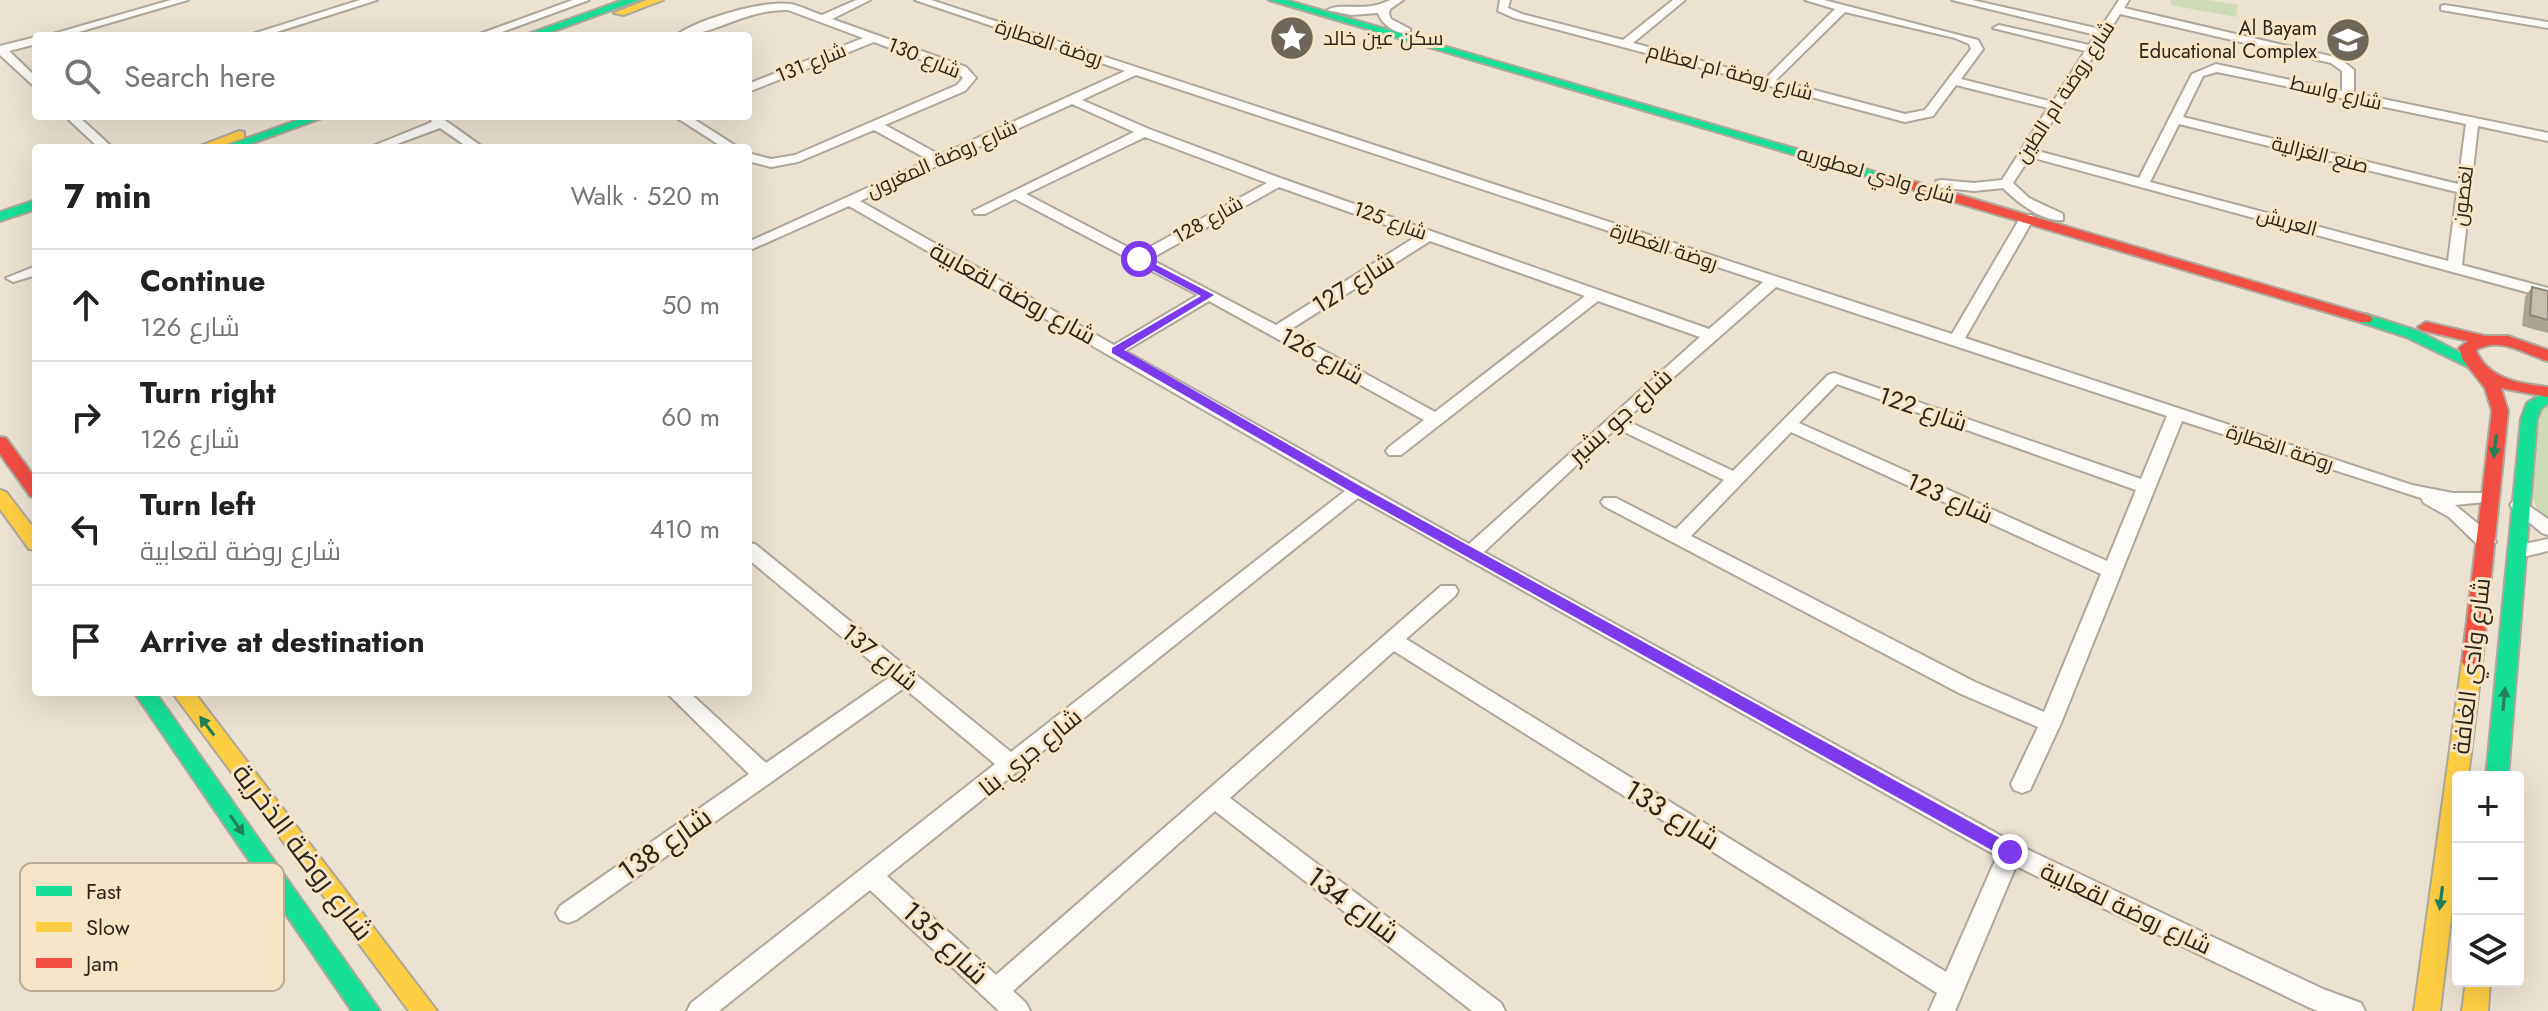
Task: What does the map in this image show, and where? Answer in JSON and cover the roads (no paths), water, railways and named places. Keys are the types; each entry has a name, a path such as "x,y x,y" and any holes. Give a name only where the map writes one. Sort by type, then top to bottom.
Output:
{"street":[{"path":"65,32 162,2 183,0"},
{"path":"265,32 372,0"},
{"path":"492,32 584,0"},
{"path":"541,32 634,0"},
{"path":"565,32 658,0"},
{"path":"822,19 865,0"},
{"name":"روضة الغطارة","path":"920,0 2409,490 2453,499 2489,497"},
{"name":"شارع وادي لعطوريه","path":"1274,0 2365,318 2433,342 2516,387 2548,393"},
{"name":"شارع وادي لعطوريه","path":"1299,0 2330,295 2439,331 2482,340 2511,342 2548,356"},
{"path":"1333,10 1361,13 1385,9 1398,0"},
{"name":"شارع روضة ام لعظام","path":"1505,0 1502,9 1518,16 1905,118 1929,113 1977,49 1974,42 1959,36 1810,0"},
{"path":"1625,44 1680,0"},
{"path":"1957,0 2103,33"},
{"name":"شارع 130","path":"693,32 773,5 789,7 962,70 970,78 961,88 798,158 771,163 752,158"},
{"path":"2120,5 2335,60 2348,70 2348,96"},
{"name":"شارع روضة ام الطين","path":"2006,184 2120,5"},
{"path":"1768,82 1842,8"},
{"path":"2445,8 2548,25"},
{"path":"1385,9 1383,14 1387,21 1406,31"},
{"path":"1999,28 2092,49"},
{"name":"شارع 131","path":"752,86 873,38"},
{"path":"0,50 32,41"},
{"path":"0,50 32,80"},
{"name":"شارع واسط","path":"2143,183 2198,74 2216,68 2472,124 2548,137"},
{"name":"شارع روضة المغرون","path":"752,245 1135,71"},
{"path":"1955,81 2055,106"},
{"name":"شارع 125","path":"1073,100 1144,132 1278,182 1710,335"},
{"name":"صنع الغزالية","path":"2176,119 2464,190"},
{"path":"76,120 102,144"},
{"path":"213,144 283,120"},
{"path":"238,144 309,120"},
{"path":"383,144 437,120 472,144"},
{"path":"687,120 726,144"},
{"name":"لغصون","path":"2454,268 2472,124"},
{"path":"875,125 940,160"},
{"path":"980,211 1144,132"},
{"name":"العريش","path":"2025,152 2548,293"},
{"name":"شارع 128","path":"1139,259 1278,182"},
{"name":"شارع روضة ام الطين","path":"1941,184 1974,187 2006,184 2024,201 2058,217"},
{"name":"شارع 126","path":"1016,194 1277,331 1435,419"},
{"name":"شارع روضة لقعابية","path":"850,201 1357,490 2010,852 2326,1005 2352,1011"},
{"path":"0,217 32,205"},
{"path":"0,224 32,213"},
{"path":"1955,342 2027,218"},
{"name":"شارع 127","path":"1277,331 1429,235"},
{"path":"13,278 32,271"},
{"name":"شارع جو بشير","path":"1471,553 1614,421 1772,282"},
{"path":"1116,350 1209,295"},
{"path":"1395,451 1596,295"},
{"path":"2478,368 2467,355 2467,348 2482,340"},
{"name":"شارع وادي الغافة","path":"2426,1011 2487,542 2489,497 2500,411 2493,388 2478,368"},
{"name":"شارع 122","path":"1678,538 1834,378 2145,487"},
{"name":"شارع وادي الغافة","path":"2498,771 2529,419 2533,407 2548,393"},
{"path":"2022,784 2176,415"},
{"path":"1614,421 1734,478"},
{"name":"شارع 123","path":"1789,425 2111,571"},
{"path":"0,442 32,486"},
{"name":"شارع جري بنا","path":"700,1011 1357,490"},
{"name":"روضة الغطارة","path":"2409,490 2455,513 2487,542"},
{"path":"0,496 32,539"},
{"path":"1610,502 1968,688 2050,723"},
{"path":"2519,505 2548,529"},
{"path":"2518,552 2548,545"},
{"name":"شارع 137","path":"752,552 1012,766"},
{"path":"996,991 1448,591"},
{"name":"شارع 133","path":"1392,640 1947,1000"},
{"name":"شارع 138","path":"568,913 905,677"},
{"name":"شارع روضة الذخرية","path":"147,696 264,863"},
{"name":"شارع روضة الذخرية","path":"185,696 424,1011"},
{"path":"680,696 763,774"},
{"name":"شارع 134","path":"1215,799 1492,1011"},
{"path":"1947,1000 2010,852"},
{"name":"شارع 135","path":"872,877 1017,1011"},
{"name":"شارع روضة الذخرية","path":"284,892 367,1011"},
{"path":"2475,1011 2477,987"}],"place":[{"name":"سكن عين خالد","path":"1292,38"},
{"name":"Al Bayam Educational Complex","path":"2348,40"}]}
